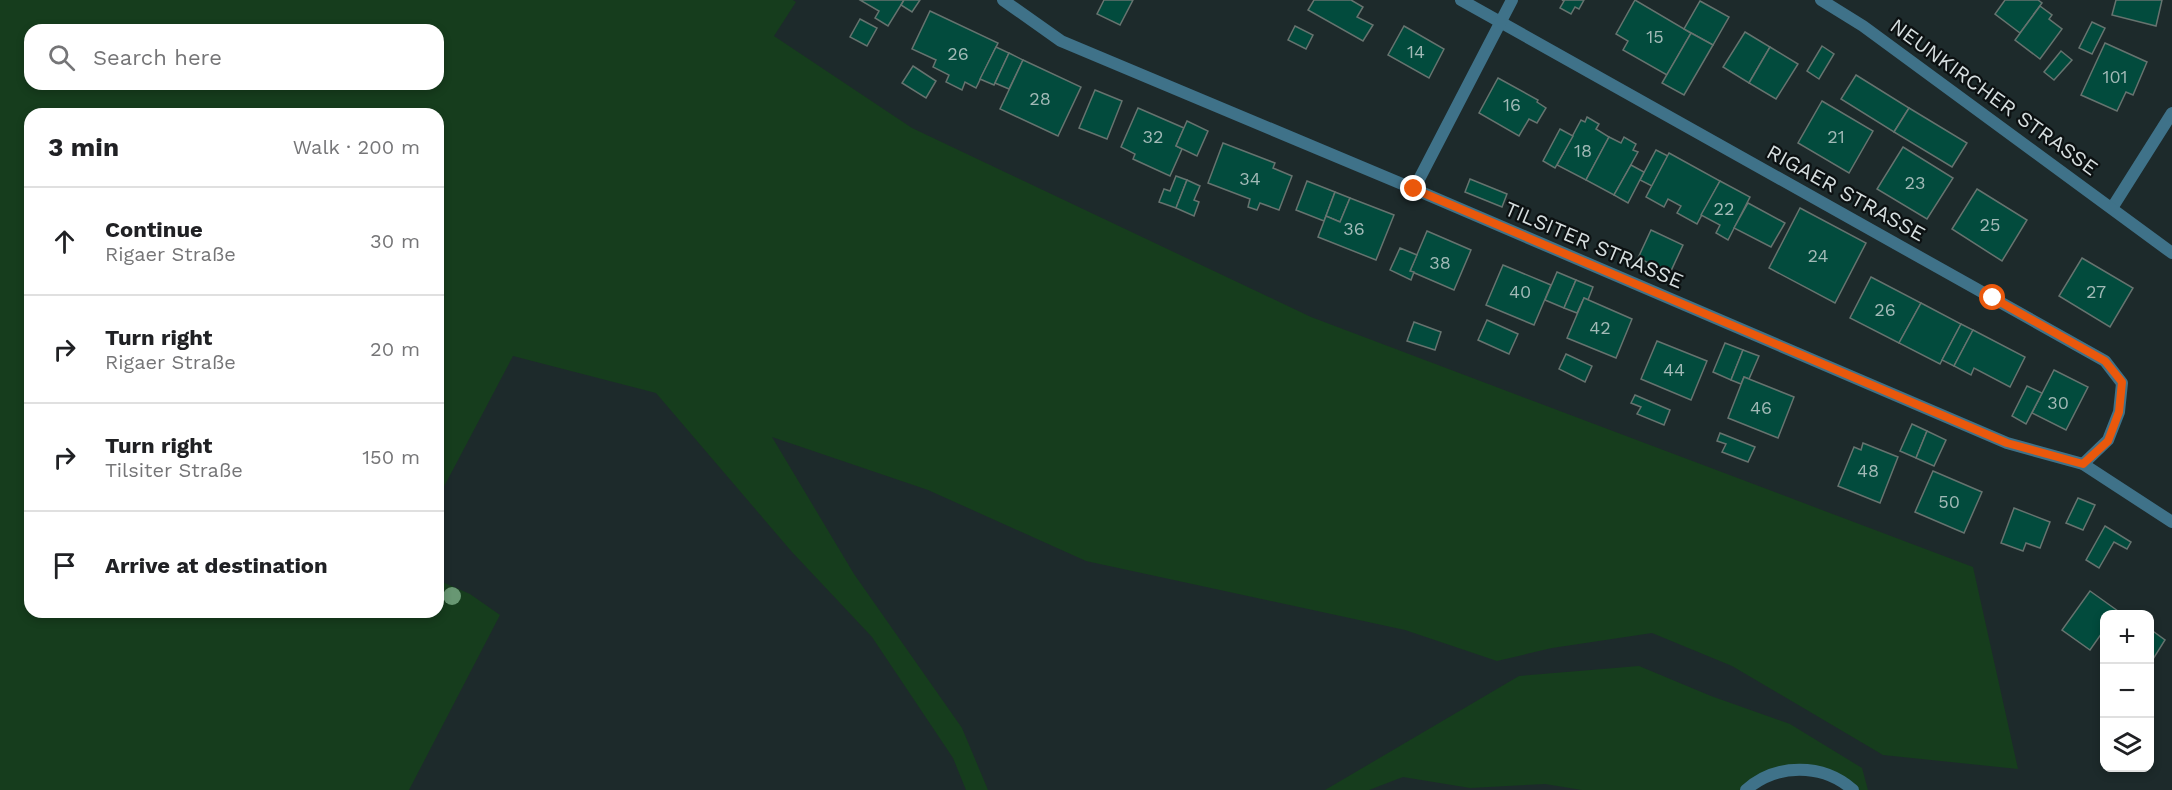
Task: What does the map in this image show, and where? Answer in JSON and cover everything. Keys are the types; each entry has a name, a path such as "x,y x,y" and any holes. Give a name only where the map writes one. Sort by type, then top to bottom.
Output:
{"street":[{"name":"TILSITER STRASSE","path":"1003,0 1061,42 1414,189 2007,443 2083,464 2172,522"},
{"name":"RIGAER STRASSE","path":"1461,0 2105,361 2122,382 2119,412 2108,441 2083,464"},
{"path":"1414,189 1512,0"},
{"name":"NEUNKIRCHER STRASSE","path":"1821,0 1863,26 2172,253"},
{"path":"2112,208 2172,113"},
{"path":"1746,790 1757,780 1792,769 1828,774 1853,790"}],"green space":[{"path":"0,0 793,0 796,2 774,36 912,128 1311,317 1973,567 2018,769 1883,755 1732,666 1652,633 1552,648 1497,661 1405,630 1086,561 928,490 772,437 854,574 962,728 988,790 966,790 953,758 872,637 792,552 656,393 513,356 444,487 444,108 24,108 24,618 444,618 444,583 470,594 500,615 409,790 0,790"},
{"path":"1639,666 1711,696 1790,724 1862,768 1868,790 1853,790 1850,787 1792,769 1746,790 1582,790 1545,784 1470,788 1403,777 1369,790 1325,790 1519,676"}],"building":[{"path":"860,0 904,0 888,26 875,18 879,11"},
{"path":"904,0 920,0 912,12 901,5"},
{"path":"1104,0 1133,0 1120,25 1097,14"},
{"path":"1314,0 1351,0 1363,7 1357,17 1373,25 1363,41 1308,10"},
{"path":"1562,0 1584,0 1579,9 1575,7 1571,14 1560,8 1564,1"},
{"path":"1635,0 1691,33 1667,75 1623,50 1628,41 1616,34"},
{"path":"2005,0 2038,0 2042,3 2020,33 1995,14"},
{"path":"2116,0 2162,0 2156,26 2112,15"},
{"path":"1700,1 1729,17 1713,45 1684,29"},
{"path":"2040,6 2052,15 2049,19 2062,29 2040,59 2015,40"},
{"path":"930,11 998,43 976,88 965,82 962,90 946,82 949,75 933,67 936,60 912,49"},
{"path":"860,19 877,28 867,46 850,37"},
{"path":"2092,22 2105,28 2092,54 2079,48"},
{"path":"1295,26 1313,35 1306,49 1288,40"},
{"path":"1404,26 1444,49 1429,78 1388,55"},
{"path":"1745,32 1770,47 1749,83 1723,67"},
{"path":"1691,33 1713,45 1684,95 1662,83"},
{"path":"2105,43 2147,62 2133,95 2126,92 2117,111 2081,95"},
{"path":"1822,46 1834,54 1819,79 1807,71"},
{"path":"996,47 1009,53 994,85 980,79"},
{"path":"1770,47 1798,64 1776,99 1749,83"},
{"path":"2061,51 2072,60 2054,80 2044,72"},
{"path":"1009,53 1023,60 1009,89 995,83"},
{"path":"1023,60 1081,87 1058,136 1000,109"},
{"path":"913,66 936,81 926,98 902,83"},
{"path":"1856,75 1909,108 1894,132 1841,99"},
{"path":"1498,78 1538,100 1537,102 1546,108 1537,123 1529,119 1519,136 1479,113"},
{"path":"1095,90 1122,101 1107,139 1079,128"},
{"path":"1822,101 1873,131 1849,173 1798,143"},
{"path":"1138,108 1184,128 1176,146 1182,149 1170,176 1133,159 1135,154 1121,147"},
{"path":"1909,108 1967,143 1952,167 1894,132"},
{"path":"1587,117 1599,124 1596,129 1609,137 1586,180 1557,165 1581,120 1585,122"},
{"path":"1187,121 1208,131 1197,156 1176,146"},
{"path":"1560,129 1573,136 1555,168 1543,161"},
{"path":"1609,137 1621,143 1624,137 1636,144 1633,150 1638,152 1614,195 1586,180"},
{"path":"1223,143 1275,163 1273,168 1292,176 1279,210 1260,203 1257,210 1248,207 1250,199 1208,183"},
{"path":"1903,147 1953,178 1927,219 1877,189"},
{"path":"1656,150 1668,156 1652,186 1640,180"},
{"path":"1669,153 1720,181 1697,224 1677,213 1681,206 1668,199 1664,207 1646,197"},
{"path":"1631,165 1644,172 1628,203 1614,195"},
{"path":"1176,176 1187,180 1176,208 1159,202 1164,189 1170,191"},
{"path":"1470,179 1507,194 1502,207 1465,192"},
{"path":"1187,180 1200,186 1194,200 1199,202 1194,216 1176,208"},
{"path":"1307,181 1335,192 1324,221 1296,210"},
{"path":"1720,181 1750,197 1728,240 1716,233 1720,225 1701,215"},
{"path":"1977,189 2027,220 2002,261 1952,229"},
{"path":"1335,192 1350,198 1340,222 1326,216"},
{"path":"1350,198 1394,215 1376,260 1318,237 1326,216 1340,222"},
{"path":"1748,203 1785,223 1771,247 1734,228"},
{"path":"1800,208 1866,243 1835,303 1769,268"},
{"path":"1651,230 1683,245 1670,273 1638,258"},
{"path":"1427,231 1471,250 1454,290 1410,271"},
{"path":"1400,248 1417,255 1410,271 1414,272 1411,280 1390,270"},
{"path":"2082,258 2133,288 2110,327 2059,296"},
{"path":"1503,265 1551,285 1534,325 1486,305"},
{"path":"1557,272 1576,280 1564,308 1545,300"},
{"path":"1871,277 1921,303 1899,343 1850,318"},
{"path":"1576,280 1593,287 1588,300 1584,298 1577,313 1564,308"},
{"path":"1584,298 1632,319 1616,358 1567,338"},
{"path":"1921,303 1961,324 1940,364 1899,343"},
{"path":"1487,320 1518,334 1509,354 1478,340"},
{"path":"1414,322 1441,332 1435,350 1407,341"},
{"path":"1961,324 1973,330 1954,366 1942,360"},
{"path":"1973,330 2025,357 2010,387 1974,368 1971,375 1954,366"},
{"path":"1657,341 1707,361 1691,400 1641,379"},
{"path":"1725,343 1743,350 1731,380 1713,372"},
{"path":"1743,350 1759,356 1749,379 1744,377 1741,384 1731,380"},
{"path":"1566,354 1592,366 1585,382 1559,369"},
{"path":"2054,370 2088,387 2066,430 2032,413"},
{"path":"1744,377 1794,397 1778,438 1728,418"},
{"path":"2027,386 2042,393 2026,424 2012,416"},
{"path":"1635,395 1670,410 1664,425 1637,414 1641,407 1631,403"},
{"path":"1912,424 1927,431 1916,458 1900,451"},
{"path":"1927,431 1946,440 1934,466 1916,458"},
{"path":"1720,433 1755,447 1748,462 1722,452 1726,444 1717,441"},
{"path":"1863,443 1898,457 1880,503 1838,486 1854,447 1861,450"},
{"path":"1933,471 1982,492 1964,533 1915,512"},
{"path":"2078,498 2095,505 2083,530 2066,523"},
{"path":"2014,508 2050,522 2040,548 2026,543 2023,551 2001,543"},
{"path":"2105,526 2131,542 2127,549 2114,542 2099,568 2086,560"},
{"path":"2090,591 2117,610 2100,610 2100,636 2090,650 2062,630"},
{"path":"2154,632 2165,640 2154,658"}],"route":[{"path":"1414,189 2007,443 2083,464 2108,441 2119,412 2122,382 2105,361 1993,298"}]}
